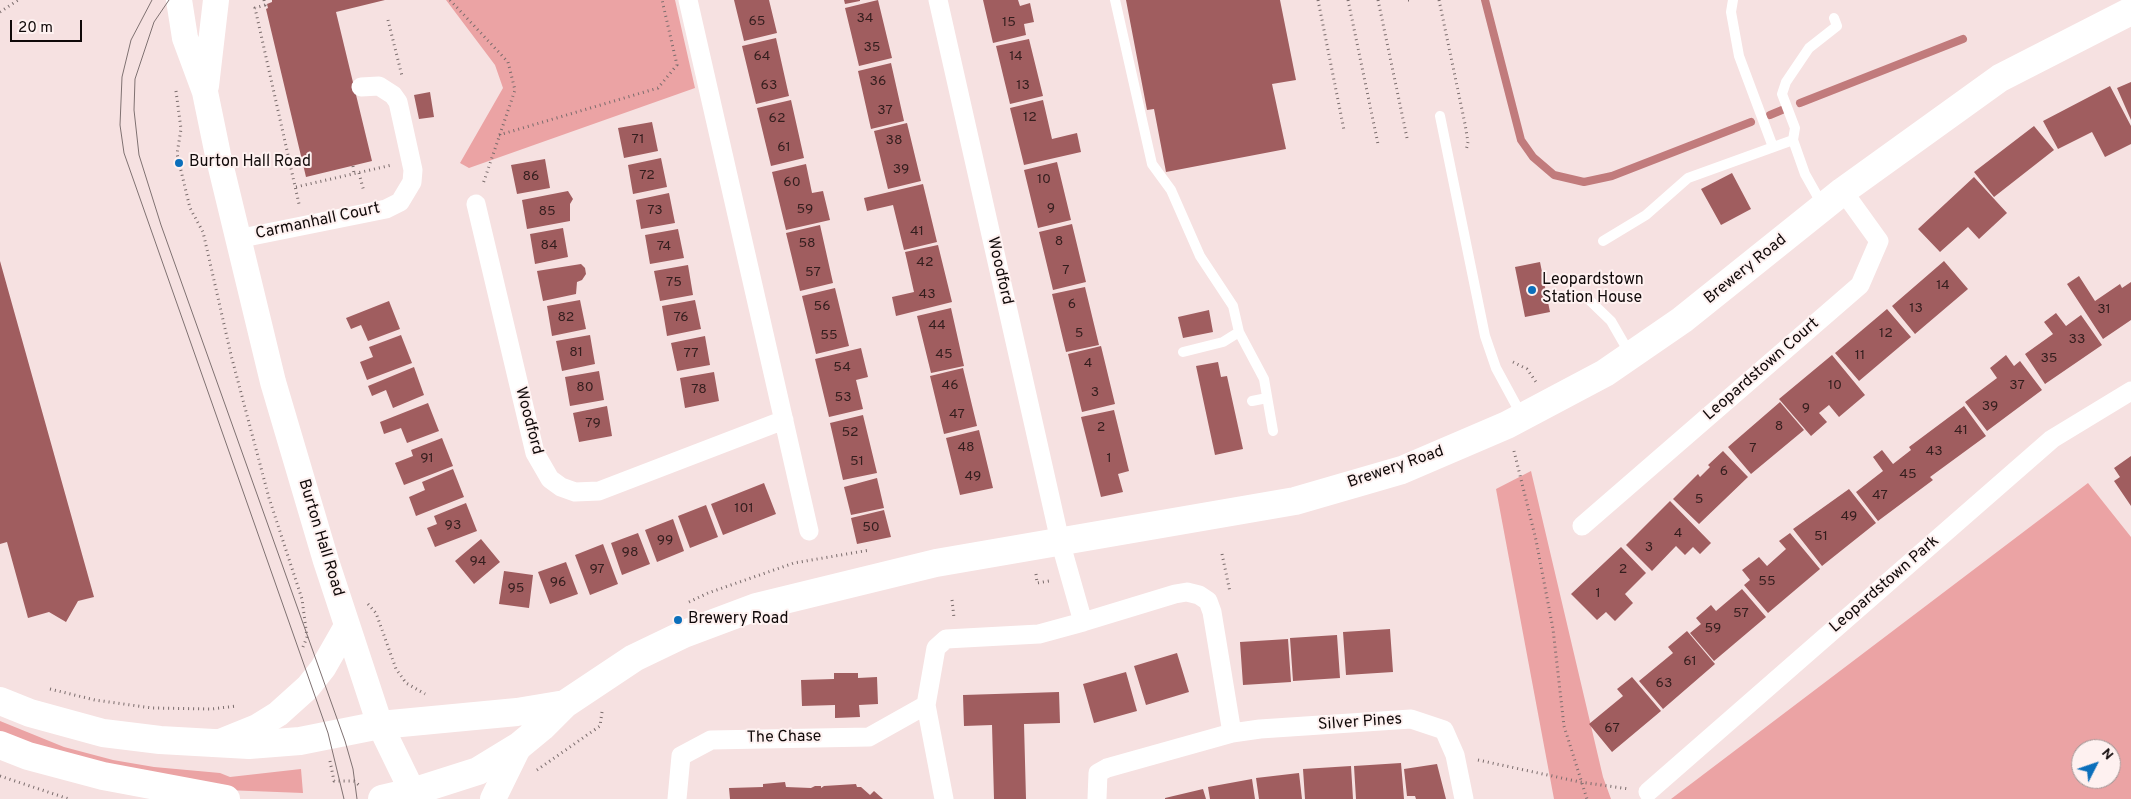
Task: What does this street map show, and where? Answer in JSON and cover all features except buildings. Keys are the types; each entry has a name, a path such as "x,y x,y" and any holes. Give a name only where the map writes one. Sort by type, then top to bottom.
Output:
{"highway":[{"name":"Brewery Road","path":"382,799 414,796 478,771 519,746 565,704 634,658 684,634 756,607 936,563 1295,501 1402,470 1518,409 1605,373 1682,320 1833,199 2000,78 2131,10"},
{"name":"Brewery Road","path":"0,701 30,713 103,732 160,740 249,745 300,741 380,725 517,712 565,704"},
{"path":"0,745 28,756 103,776 226,799"}],"street":[{"path":"205,92 216,0"},
{"path":"688,0 809,531"},
{"name":"Woodford","path":"938,0 1060,542"},
{"name":"Burton Hall Road","path":"178,6 185,38 205,92 237,238 272,382 347,626 380,725 414,796"},
{"name":"Carmanhall Court","path":"237,238 386,209 400,202 412,182 413,170 398,102 393,95 379,86 361,87"},
{"name":"Leopardstown Court","path":"1582,526 1860,285 1879,241 1833,199"},
{"name":"Woodford","path":"476,204 535,453 550,478 562,487 575,492 599,491 784,420"},
{"name":"Leopardstown Park","path":"1648,792 2052,439 2131,391"},
{"path":"1060,542 1083,622"},
{"path":"944,799 926,705 936,648 946,639 1038,634 1175,594 1187,592 1199,595 1208,602 1212,612 1232,733"},
{"path":"215,744 257,727 284,709 323,668 347,626"},
{"name":"The Chase","path":"677,799 681,756 711,740 869,736 926,705"},
{"name":"Silver Pines","path":"1097,799 1098,773 1107,768 1232,733 1260,729 1411,719 1444,730 1455,756 1464,799"},
{"path":"493,799 519,746"}],"lane":[{"path":"1115,0 1152,164 1171,190 1200,256 1233,306 1239,332 1264,378 1273,431"},
{"path":"1733,0 1731,12 1739,56 1773,147"},
{"path":"1833,199 1805,174 1793,140 1794,128 1782,94 1786,82 1809,48 1836,26 1834,18"},
{"path":"1440,116 1485,336 1496,368 1518,409"},
{"path":"1603,241 1646,215 1688,178 1793,140"},
{"path":"1556,296 1585,296 1610,321 1630,355"},
{"path":"1183,352 1223,342 1239,332"},
{"path":"1252,402 1267,398"}],"path":[{"path":"0,12 18,0"},
{"path":"264,0 265,5 255,8 301,210"},
{"path":"450,0 508,62 515,90 476,204"},
{"path":"499,135 658,88 677,65 662,0"},
{"path":"1318,0 1344,130"},
{"path":"1348,0 1378,144"},
{"path":"1378,0 1407,138"},
{"path":"1439,0 1468,142"},
{"path":"388,20 403,77 401,86"},
{"path":"174,82 181,129 177,154 190,208 204,232 232,355 269,498 302,599 307,637"},
{"path":"296,188 397,164"},
{"path":"353,166 354,174"},
{"path":"359,173 365,198"},
{"path":"1518,409 1540,388 1528,369"},
{"path":"1515,457 1536,540 1553,629 1564,726 1580,782 1587,799"},
{"path":"1036,574 1036,583"},
{"path":"376,612 396,669 406,683 416,690 426,694 434,694"},
{"path":"44,688 95,700 152,708 212,709 239,706"},
{"path":"530,776 600,726"},
{"path":"1455,756 1580,782 1648,792"},
{"path":"330,763 334,781 354,781 359,784"},
{"path":"0,776 69,799"}],"shaded area":[{"path":"446,0 675,0 695,88 469,168 460,163 503,88 495,65"},
{"path":"1531,471 1603,777 1611,799 1554,799 1496,489"},
{"path":"2088,483 2131,537 2131,799 1671,799"},
{"path":"0,721 64,747 113,760 154,767 220,773 230,777 301,769 303,793 225,790 87,762 0,733"}],"waterway":[{"path":"1485,0 1521,140 1533,157 1554,175 1584,182 1612,176 1751,122"},
{"path":"1800,103 1963,39"},
{"path":"1770,115 1782,110"}],"tram line":[{"path":"152,0 131,40 122,77 120,125 124,153 328,733 344,799"},
{"path":"169,0 154,22 135,79 134,110 139,155 161,225 345,741 353,769 357,799"}],"place":[{"name":"Burton Hall Road","path":"179,163"},
{"name":"Leopardstown Station House","path":"1532,290"},
{"name":"Brewery Road","path":"678,620"}]}
